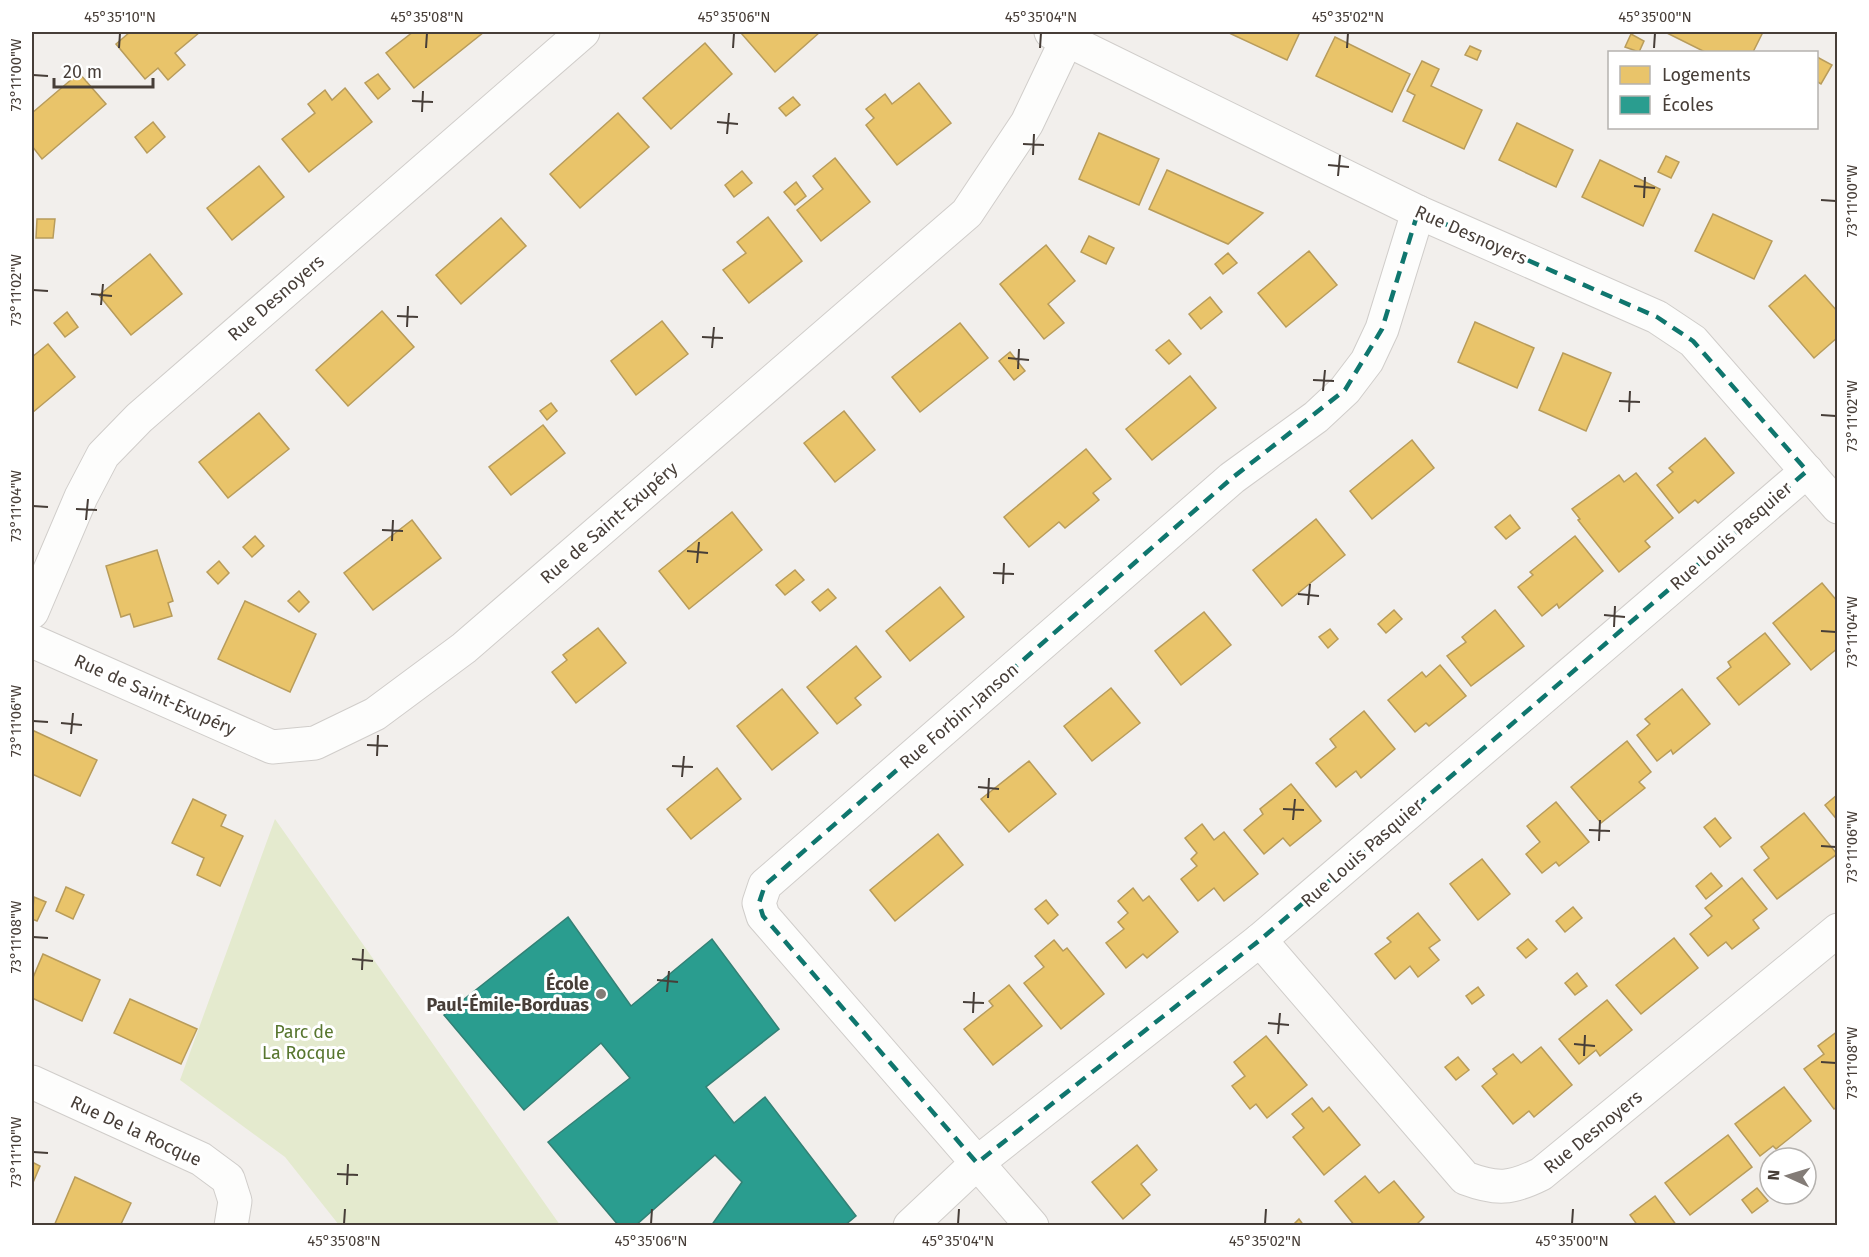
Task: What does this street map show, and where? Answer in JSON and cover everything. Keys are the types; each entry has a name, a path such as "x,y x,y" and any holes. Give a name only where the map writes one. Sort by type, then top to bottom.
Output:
{"street":[{"name":"Rue Desnoyers","path":"32,612 81,497 104,455 139,418 583,32"},
{"name":"Rue Desnoyers","path":"1059,35 1418,212 1657,317 1694,341 1838,507"},
{"name":"Rue de Saint-Exupéry","path":"32,641 272,747 315,743 375,714 464,648 968,213 1027,123 1059,35"},
{"name":"Rue Forbin-Janson","path":"1032,1226 763,916 759,903 765,885 1232,478 1316,417 1345,390 1367,361 1382,329 1418,212"},
{"name":"Rue Louis Pasquier","path":"910,1226 977,1163 1260,940 1807,471"},
{"name":"Rue Desnoyers","path":"1260,940 1465,1178 1490,1187 1517,1186 1541,1174 1838,930"},
{"name":"Rue De la Rocque","path":"32,1082 201,1159 228,1179 235,1201 231,1226"}],"highlighted area":[{"path":"1418,212 1657,317 1693,341 1807,471 1260,940 977,1163 763,916 759,903 765,885 1232,478 1345,390 1382,329"}],"green space":[{"name":"Parc de La Rocque","path":"275,819 560,1225 339,1225 285,1157 180,1080"}],"building: Logements":[{"path":"130,32 200,32 175,53 185,65 168,80 158,68 145,79 116,44"},
{"path":"413,32 484,32 414,88 386,53"},
{"path":"820,32 775,72 741,33"},
{"path":"1227,32 1300,32 1287,60"},
{"path":"1665,32 1763,32 1754,51 1703,51"},
{"path":"1631,34 1644,41 1639,51 1625,47"},
{"path":"1335,37 1410,74 1392,112 1316,76"},
{"path":"705,43 732,74 671,129 643,98"},
{"path":"1470,46 1481,51 1477,60 1465,55"},
{"path":"1818,58 1832,65 1821,84 1818,82"},
{"path":"1422,61 1439,69 1431,86 1482,110 1464,149 1403,121 1415,95 1407,91"},
{"path":"79,73 106,104 42,159 32,146 32,113"},
{"path":"378,74 390,89 378,99 365,83"},
{"path":"919,83 951,123 897,165 866,125 874,118 866,109 885,94 892,104"},
{"path":"345,88 372,122 309,172 282,139 315,113 308,104 325,90 332,100"},
{"path":"793,97 800,105 786,116 779,108"},
{"path":"618,113 649,147 580,208 550,174"},
{"path":"153,122 165,137 147,153 135,137"},
{"path":"1517,123 1573,150 1556,187 1499,160"},
{"path":"1099,133 1159,159 1139,205 1079,179"},
{"path":"1666,156 1679,162 1671,178 1658,172"},
{"path":"835,158 870,202 821,241 797,210 823,189 813,176"},
{"path":"1600,160 1660,189 1643,226 1582,197"},
{"path":"259,166 284,197 232,240 207,208"},
{"path":"1167,170 1263,213 1228,244 1149,209"},
{"path":"742,171 752,183 734,197 725,185"},
{"path":"796,182 806,196 795,205 784,192"},
{"path":"1713,214 1772,241 1754,279 1695,251"},
{"path":"768,217 802,261 749,303 723,270 746,253 737,242"},
{"path":"501,218 526,246 461,304 436,275"},
{"path":"37,219 55,219 53,238 36,238"},
{"path":"1089,236 1114,248 1106,264 1081,252"},
{"path":"1046,245 1075,281 1048,304 1064,323 1044,339 1000,284"},
{"path":"1309,251 1337,285 1286,327 1258,293"},
{"path":"1228,253 1237,263 1223,274 1215,264"},
{"path":"150,254 182,294 131,335 99,295"},
{"path":"1805,275 1838,312 1838,337 1814,358 1769,306"},
{"path":"1210,297 1222,312 1201,329 1189,314"},
{"path":"382,311 414,347 348,406 316,370"},
{"path":"67,312 78,327 65,337 54,323"},
{"path":"662,321 688,354 636,395 611,361"},
{"path":"1475,322 1534,348 1517,388 1458,362"},
{"path":"960,323 988,358 920,412 892,377"},
{"path":"1169,340 1181,354 1169,364 1156,350"},
{"path":"48,344 75,377 32,413 32,357"},
{"path":"1010,352 1025,371 1014,380 999,361"},
{"path":"1563,353 1611,373 1586,431 1539,410"},
{"path":"1190,376 1216,408 1152,460 1126,429"},
{"path":"551,403 557,411 547,420 540,411"},
{"path":"844,411 875,450 835,482 804,443"},
{"path":"259,413 289,449 228,498 199,462"},
{"path":"543,425 565,453 511,495 489,467"},
{"path":"1705,438 1734,473 1698,503 1695,500 1679,513 1657,485 1673,472 1669,468"},
{"path":"1412,440 1434,468 1372,519 1350,491"},
{"path":"1086,449 1111,479 1093,493 1099,500 1065,528 1059,522 1029,547 1004,517"},
{"path":"1636,473 1673,518 1645,541 1650,547 1619,572 1572,509 1619,475 1624,482"},
{"path":"732,512 762,550 689,609 659,571"},
{"path":"1510,515 1520,528 1506,539 1495,527"},
{"path":"1316,519 1345,555 1282,606 1253,570"},
{"path":"412,520 441,558 373,610 344,573"},
{"path":"255,536 264,546 252,557 243,547"},
{"path":"1575,536 1603,571 1559,608 1557,604 1542,616 1518,587 1533,575 1530,572"},
{"path":"157,550 173,601 168,603 172,616 134,627 130,614 121,617 106,566"},
{"path":"219,561 229,573 218,584 207,572"},
{"path":"795,570 804,580 785,595 776,585"},
{"path":"1822,583 1838,602 1838,648 1811,670 1773,623"},
{"path":"940,587 964,617 910,661 886,631"},
{"path":"828,589 836,598 820,611 812,602"},
{"path":"299,591 309,602 299,612 288,601"},
{"path":"245,601 316,634 290,692 218,659"},
{"path":"1394,610 1402,619 1386,633 1378,624"},
{"path":"1495,610 1524,646 1471,686 1447,656 1466,642 1462,637"},
{"path":"1204,612 1231,645 1181,685 1155,651"},
{"path":"598,628 626,663 576,703 552,672 567,660 563,655"},
{"path":"1330,629 1338,639 1328,648 1319,637"},
{"path":"1765,633 1790,664 1739,705 1717,678 1731,667 1728,662"},
{"path":"856,646 881,677 855,698 861,705 837,724 807,687"},
{"path":"1440,665 1466,696 1429,726 1426,723 1415,732 1388,700 1422,672 1426,677"},
{"path":"1111,688 1140,723 1092,761 1064,726"},
{"path":"782,689 818,733 772,770 737,726"},
{"path":"1682,689 1710,724 1673,754 1671,750 1657,761 1637,735 1650,724 1645,719"},
{"path":"1364,711 1395,749 1361,778 1356,771 1336,787 1316,763 1336,747 1330,739"},
{"path":"32,730 97,760 80,796 32,774"},
{"path":"1627,741 1651,772 1639,782 1645,788 1601,823 1571,787"},
{"path":"1029,761 1056,794 1009,832 981,799"},
{"path":"717,768 741,799 691,839 667,809"},
{"path":"1291,784 1321,821 1290,846 1283,838 1264,854 1244,830 1263,814 1260,809"},
{"path":"1838,794 1838,821 1825,805"},
{"path":"193,799 226,815 221,826 243,836 220,886 197,875 204,858 172,843"},
{"path":"1556,802 1589,842 1559,866 1556,862 1542,873 1526,854 1540,842 1527,826"},
{"path":"1804,813 1837,854 1777,899 1754,870 1769,858 1761,847"},
{"path":"1715,818 1731,838 1720,847 1704,827"},
{"path":"1202,824 1214,840 1224,832 1258,874 1224,901 1214,888 1198,901 1181,879 1197,866 1191,859 1197,853 1185,838"},
{"path":"938,834 963,865 895,921 870,890"},
{"path":"1482,859 1510,894 1478,920 1450,884"},
{"path":"1711,873 1722,886 1706,899 1696,886"},
{"path":"1742,878 1767,909 1753,920 1759,928 1732,949 1726,942 1708,956 1690,934 1712,916 1705,908"},
{"path":"66,887 84,895 73,919 56,911"},
{"path":"1133,888 1143,901 1149,896 1178,932 1147,958 1143,954 1126,968 1106,943 1124,929 1118,922 1128,913 1118,901"},
{"path":"34,897 46,902 37,921 32,919"},
{"path":"1046,900 1058,915 1048,924 1035,909"},
{"path":"1573,907 1582,918 1565,932 1556,921"},
{"path":"1418,913 1440,940 1429,948 1439,960 1418,977 1410,966 1395,979 1375,954 1391,942 1387,938"},
{"path":"1674,938 1698,968 1641,1014 1616,985"},
{"path":"1528,939 1537,949 1526,958 1517,948"},
{"path":"1054,940 1063,951 1067,948 1104,994 1061,1029 1024,983 1044,967 1035,956"},
{"path":"43,954 100,980 82,1021 32,998 32,980"},
{"path":"1577,973 1587,986 1575,995 1565,983"},
{"path":"1009,985 1042,1026 993,1065 964,1029 993,1006 989,1001"},
{"path":"1478,987 1484,995 1472,1004 1466,996"},
{"path":"130,999 197,1029 181,1064 114,1033"},
{"path":"1607,1000 1632,1030 1600,1056 1596,1050 1579,1064 1559,1039"},
{"path":"1838,1031 1838,1106 1834,1109 1804,1069 1824,1054 1818,1046"},
{"path":"1266,1036 1307,1085 1267,1118 1256,1104 1250,1109 1232,1086 1245,1076 1234,1062"},
{"path":"1541,1047 1572,1085 1534,1117 1529,1111 1513,1124 1482,1086 1497,1074 1493,1069 1513,1054 1521,1063"},
{"path":"1458,1057 1469,1070 1456,1080 1445,1067"},
{"path":"1784,1087 1811,1121 1780,1146 1758,1146 1758,1153 1735,1124"},
{"path":"1312,1098 1323,1112 1329,1107 1360,1145 1324,1175 1293,1137 1304,1128 1292,1114"},
{"path":"1728,1135 1752,1167 1690,1215 1665,1183"},
{"path":"1137,1145 1157,1170 1141,1184 1150,1195 1123,1219 1092,1182"},
{"path":"32,1162 40,1166 32,1185"},
{"path":"1365,1176 1379,1193 1394,1181 1424,1217 1415,1226 1355,1226 1335,1201"},
{"path":"75,1177 131,1203 120,1226 54,1226"},
{"path":"1757,1188 1758,1206 1761,1206 1752,1213 1742,1200"},
{"path":"1655,1196 1677,1226 1638,1226 1630,1215"},
{"path":"1299,1219 1304,1226 1292,1226"}],"building: Écoles":[{"path":"568,917 631,1006 712,939 779,1029 706,1087 734,1123 765,1097 856,1216 844,1226 711,1226 742,1182 715,1155 635,1226 619,1226 548,1142 630,1078 601,1043 524,1110 444,1015"}],"place":[{"name":"École Paul-Émile-Borduas","path":"601,994"}]}
